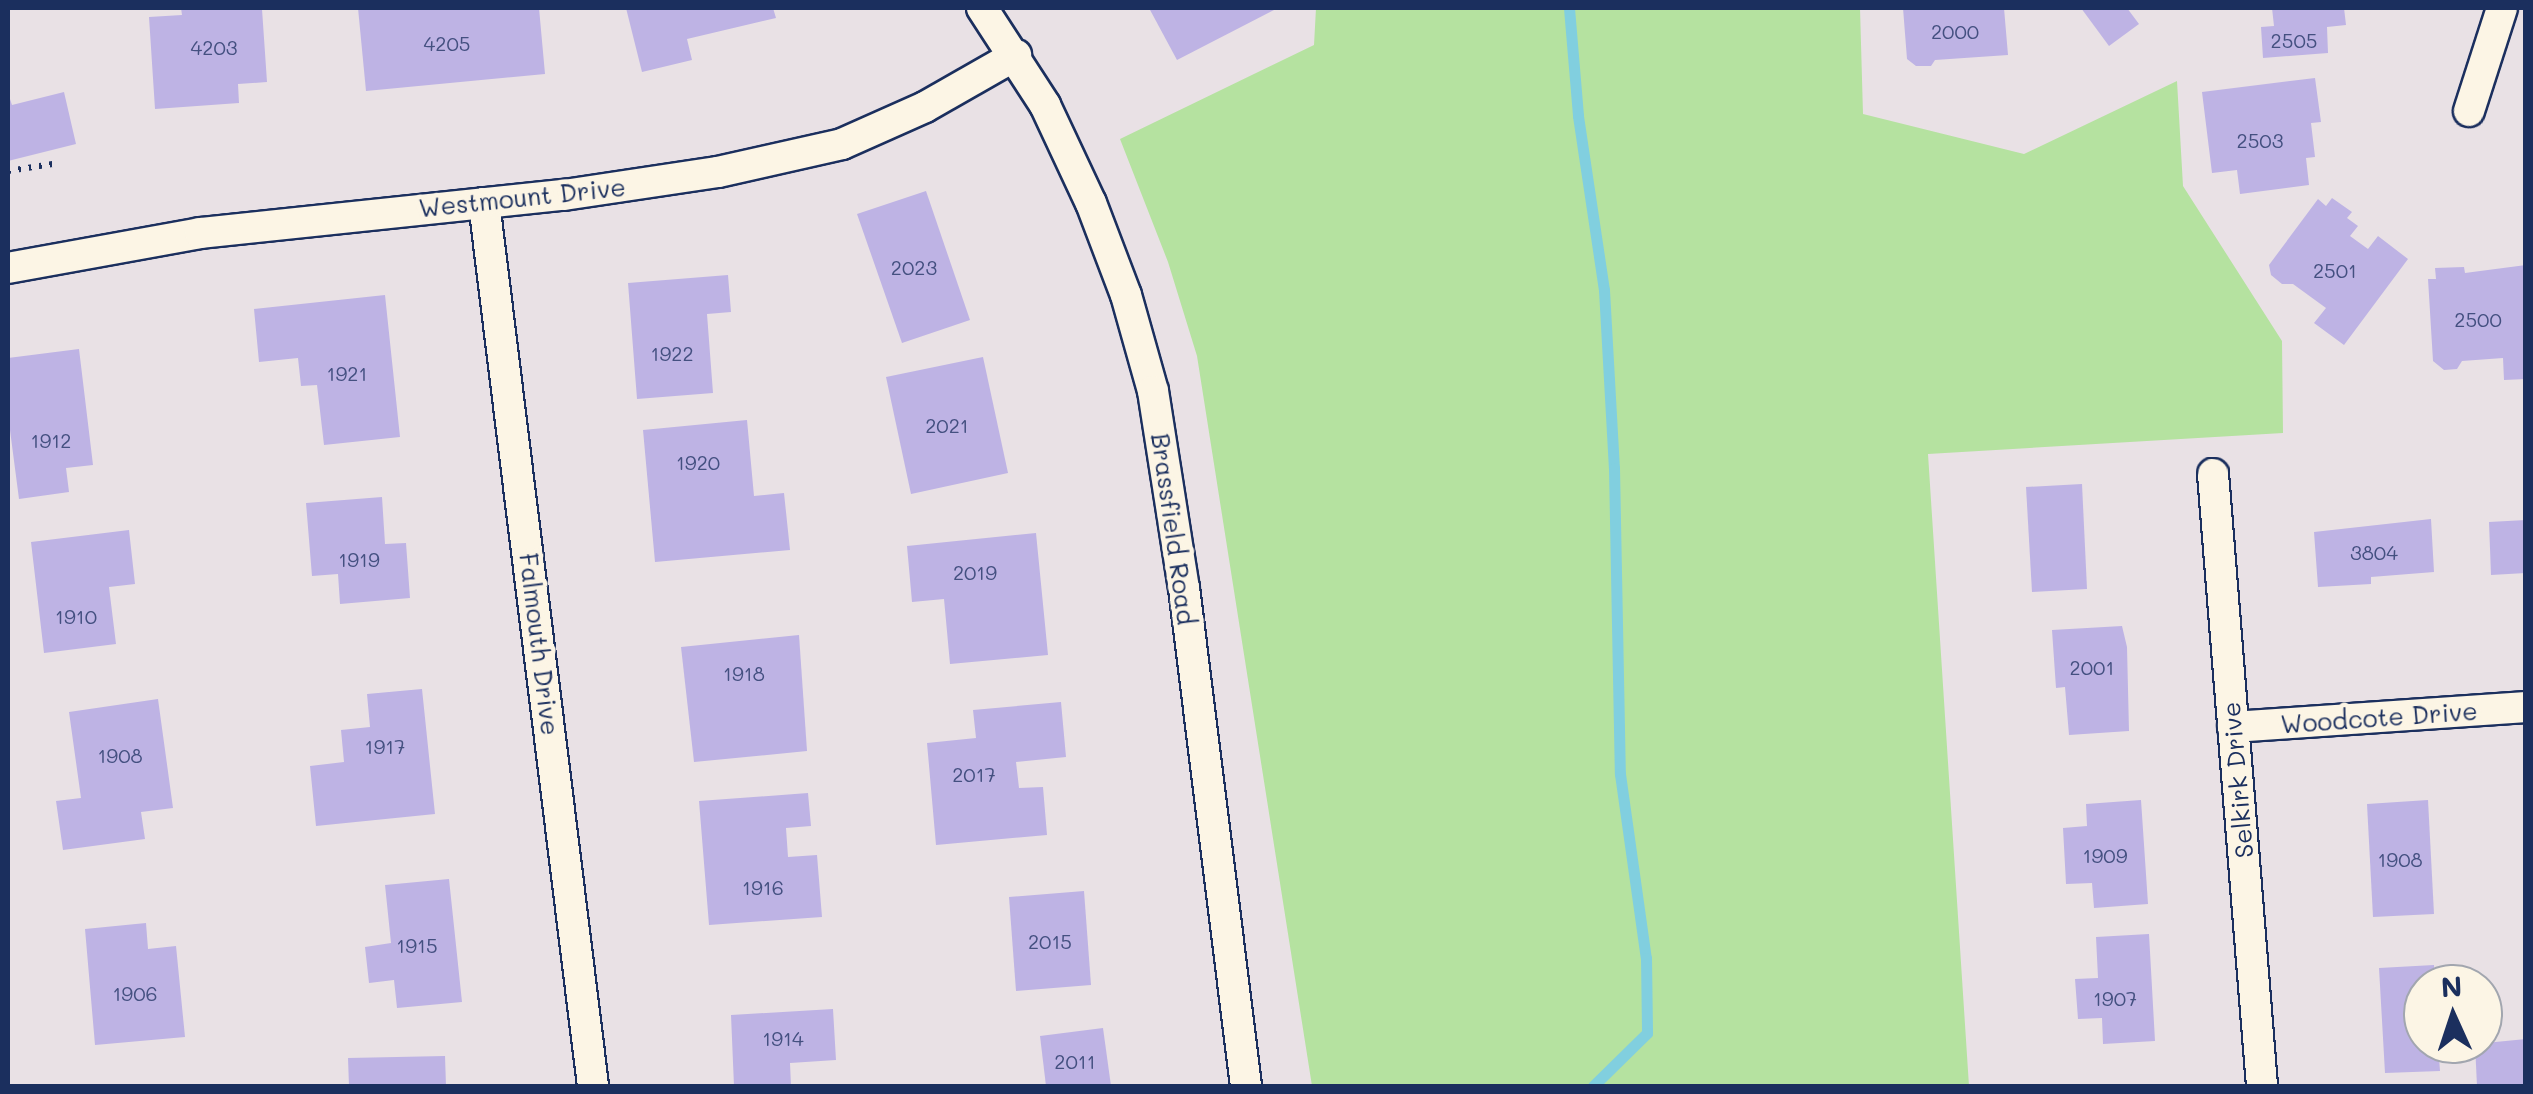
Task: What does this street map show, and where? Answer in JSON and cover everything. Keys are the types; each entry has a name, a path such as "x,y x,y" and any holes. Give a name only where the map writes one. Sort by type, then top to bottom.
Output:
{"street":[{"name":"Brassfield Road","path":"982,8 1016,55 1091,204 1126,296 1153,391 1184,588 1246,1086"},
{"path":"2468,111 2502,8"},
{"name":"Westmount Drive","path":"8,268 200,232 640,184 842,144 925,107 1016,55"},
{"name":"Falmouth Drive","path":"484,203 593,1086"},
{"name":"Selkirk Drive","path":"2213,474 2262,1086"},
{"name":"Woodcote Drive","path":"2233,727 2526,706"}],"path":[{"path":"8,171 52,164"}],"green space":[{"path":"1316,8 1860,8 1863,114 2024,154 2177,81 2183,186 2282,341 2283,433 1928,454 1969,1086 1312,1086 1197,356 1168,262 1120,139 1314,45"}],"building":[{"path":"181,8 262,9 267,82 238,84 239,103 155,109 149,17 182,15"},
{"path":"358,8 539,8 545,74 366,91"},
{"path":"626,8 773,8 776,18 687,39 692,60 642,72"},
{"path":"1149,8 1278,8 1177,60"},
{"path":"1903,8 2004,8 2008,55 1935,60 1931,66 1916,66 1907,59"},
{"path":"2081,8 2127,8 2139,24 2109,46"},
{"path":"2272,8 2344,8 2346,25 2327,27 2328,53 2263,58 2261,27 2274,26"},
{"path":"2315,78 2321,122 2311,123 2315,157 2306,158 2309,185 2240,194 2237,170 2212,173 2202,92"},
{"path":"64,92 76,144 8,161 8,93 12,105"},
{"path":"926,191 970,320 902,343 857,214"},
{"path":"2332,198 2352,212 2347,218 2358,226 2350,236 2368,249 2378,236 2408,259 2344,345 2314,323 2326,308 2293,284 2282,284 2271,275 2269,265 2318,199 2326,206"},
{"path":"2526,265 2526,379 2504,380 2503,358 2462,361 2457,369 2444,370 2433,361 2428,279 2436,279 2435,268 2464,267 2465,273"},
{"path":"728,275 731,312 707,314 713,393 637,399 628,283"},
{"path":"385,295 400,437 324,445 317,385 301,386 298,358 259,362 254,309"},
{"path":"79,349 93,465 66,468 69,492 19,499 8,415 8,358"},
{"path":"983,357 1008,473 911,494 886,377"},
{"path":"747,420 754,496 784,493 790,550 655,562 643,430"},
{"path":"2082,484 2087,589 2032,592 2026,487"},
{"path":"382,497 385,544 406,543 410,598 340,604 338,574 312,576 306,503"},
{"path":"2431,519 2434,572 2371,577 2371,584 2318,587 2314,532"},
{"path":"2526,520 2526,573 2491,575 2489,522"},
{"path":"129,530 135,584 109,587 116,644 44,653 31,542"},
{"path":"1036,533 1048,655 950,664 944,599 912,602 907,546"},
{"path":"2122,626 2127,647 2129,731 2069,735 2065,687 2056,688 2052,630"},
{"path":"799,635 807,751 694,762 681,647"},
{"path":"422,689 435,814 316,826 310,766 344,762 341,730 370,727 367,694"},
{"path":"158,699 173,808 141,812 145,839 63,850 56,801 81,798 69,712"},
{"path":"1061,702 1066,757 1016,762 1019,788 1043,787 1047,835 936,845 927,743 976,738 973,710"},
{"path":"808,793 811,826 786,828 788,857 817,855 822,917 709,925 699,801"},
{"path":"2141,800 2148,904 2094,908 2092,883 2066,884 2063,828 2087,826 2086,804"},
{"path":"2428,800 2434,914 2373,917 2367,804"},
{"path":"449,879 462,1002 397,1008 394,980 369,983 365,947 391,943 385,885"},
{"path":"1084,891 1091,985 1016,991 1009,897"},
{"path":"146,923 148,949 176,946 185,1037 95,1045 85,929"},
{"path":"2149,934 2155,1041 2103,1044 2102,1018 2078,1019 2075,979 2098,978 2096,937"},
{"path":"2403,967 2403,1064 2439,1064 2440,1071 2385,1073 2379,968"},
{"path":"833,1009 836,1060 790,1063 791,1086 734,1086 731,1015"},
{"path":"1103,1028 1111,1086 1046,1086 1040,1036"},
{"path":"2526,1039 2526,1084 2477,1086 2476,1064 2503,1064 2503,1041"},
{"path":"445,1056 446,1086 349,1086 348,1058"}],"waterway":[{"path":"1569,8 1578,116 1604,290 1614,468 1620,774 1646,958 1647,1033 1593,1086"}]}
